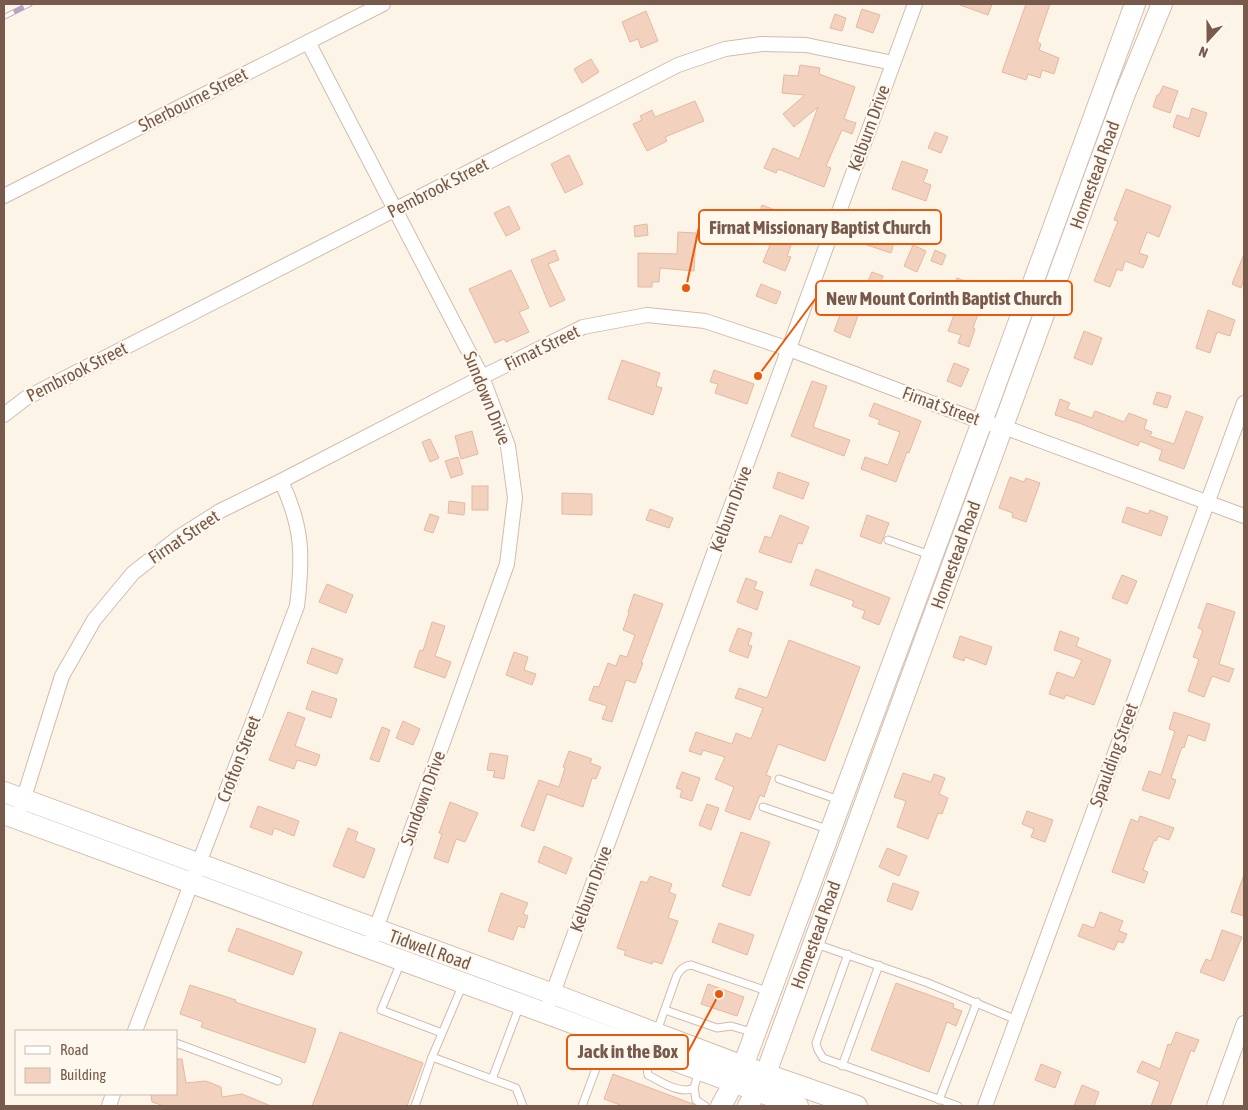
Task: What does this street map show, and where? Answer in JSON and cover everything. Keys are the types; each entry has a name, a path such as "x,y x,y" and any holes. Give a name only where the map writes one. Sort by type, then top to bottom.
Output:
{"main road":[{"name":"Homestead Road","path":"721,1106 738,1074 755,1033 1135,4"},
{"name":"Homestead Road","path":"752,1098 766,1073 1124,96 1162,5"},
{"path":"1104,87 1124,96"},
{"path":"1052,229 1073,236"},
{"path":"868,730 890,734"},
{"name":"Tidwell Road","path":"4,792 200,864 372,939 401,960 652,1053 697,1079 766,1073 857,1106"},
{"name":"Tidwell Road","path":"10,817 192,884 553,994 657,1033 738,1074 752,1098 798,1106"},
{"path":"805,899 826,908"}],"street":[{"name":"Sherbourne Street","path":"4,196 382,4"},
{"name":"Kelburn Drive","path":"546,1014 915,4"},
{"name":"Sundown Drive","path":"308,42 482,377 508,446 514,498 507,564 372,939"},
{"name":"Pembrook Street","path":"4,414 26,398 678,65 725,49 762,44 806,45 893,63"},
{"name":"Firnat Street","path":"10,817 23,800 62,676 94,620 132,573 178,537 220,511 281,482 482,377 583,327 647,315 705,321 790,349 982,422 1004,427 1244,516"},
{"name":"Spaulding Street","path":"985,1106 1244,403"},
{"name":"Crofton Street","path":"139,1030 297,606 301,573 301,549 291,502 281,482"},
{"path":"1214,1106 1244,1023"}],"lane":[{"path":"888,540 932,556"},
{"path":"779,778 841,801"},
{"path":"763,807 830,830"},
{"path":"813,943 879,965 977,1002 1017,1020"},
{"path":"848,954 816,1043 823,1058 958,1106"},
{"path":"401,960 381,1010 442,1033"},
{"path":"657,1033 680,969 691,965 770,992"},
{"path":"842,1066 879,965"},
{"path":"415,1106 432,1057 463,983"},
{"path":"939,1100 977,1002"},
{"path":"492,1079 520,1004"},
{"path":"665,1010 717,1028 731,1026 755,1033"},
{"path":"582,1106 608,1037"},
{"path":"178,1044 278,1081"},
{"path":"432,1057 516,1088 523,1106"},
{"path":"697,1079 694,1095 695,1104 705,1106"}],"building":[{"path":"960,4 992,4 988,15"},
{"path":"1026,4 1050,4 1037,42 1041,44 1039,50 1059,58 1054,74 1042,70 1040,78 1028,74 1026,80 1002,72"},
{"path":"862,9 880,15 873,33 856,27"},
{"path":"646,11 658,41 641,48 638,39 630,42 622,22"},
{"path":"835,14 846,18 842,31 830,28"},
{"path":"591,59 599,72 582,83 574,69"},
{"path":"800,65 820,68 819,74 855,87 844,119 856,123 852,134 842,130 826,166 831,168 824,187 778,169 776,173 764,168 773,148 799,159 818,107 794,127 783,114 805,95 782,93 784,75 798,76"},
{"path":"1163,86 1178,91 1170,113 1153,107 1157,95 1159,95"},
{"path":"695,101 704,121 665,137 667,141 647,151 633,124 642,120 640,116 652,110 655,117"},
{"path":"1192,108 1207,113 1199,137 1173,127 1177,115 1189,119"},
{"path":"935,132 948,137 941,153 928,148"},
{"path":"569,155 583,184 565,193 551,164"},
{"path":"902,161 928,170 923,182 931,185 926,201 892,189"},
{"path":"1126,189 1171,206 1159,237 1147,232 1139,253 1148,256 1143,268 1125,261 1122,271 1117,269 1110,287 1094,281 1118,221 1114,220"},
{"path":"762,205 801,220 787,256 791,257 785,271 763,262 772,240 752,233"},
{"path":"509,206 520,229 506,236 494,213"},
{"path":"647,224 648,235 635,237 634,226"},
{"path":"865,231 894,242 891,253 861,243"},
{"path":"678,232 696,233 694,271 660,268 659,282 652,282 652,287 638,287 638,253 677,254"},
{"path":"913,245 926,251 917,272 904,266"},
{"path":"555,250 559,260 548,264 565,300 550,307 531,260"},
{"path":"935,250 946,255 942,265 931,261"},
{"path":"1244,254 1244,279 1241,288 1232,284"},
{"path":"511,270 529,308 519,312 529,332 506,342 504,339 495,343 469,289"},
{"path":"872,272 883,276 880,285 868,281"},
{"path":"957,278 987,289 973,328 975,329 969,347 958,343 961,335 948,331 957,307 948,304"},
{"path":"761,284 781,292 776,304 756,296"},
{"path":"842,291 864,299 850,338 834,331 842,310 836,308"},
{"path":"1208,310 1235,320 1230,336 1217,332 1210,353 1196,348"},
{"path":"1084,331 1102,338 1092,365 1074,358"},
{"path":"622,360 660,373 656,386 662,388 653,415 608,399"},
{"path":"954,363 969,369 961,387 947,381"},
{"path":"714,370 754,384 747,404 715,393 718,384 710,382"},
{"path":"812,381 827,386 813,427 850,440 844,456 791,436"},
{"path":"1157,392 1171,396 1167,408 1153,404"},
{"path":"1060,399 1070,403 1067,409 1092,418 1095,411 1124,422 1129,413 1147,420 1144,429 1152,432 1150,436 1174,444 1186,411 1203,417 1184,469 1159,460 1162,450 1140,441 1138,446 1055,415"},
{"path":"874,403 921,421 896,482 861,469 865,457 888,465 900,432 878,424 880,420 869,416"},
{"path":"472,431 478,454 461,459 455,436"},
{"path":"430,439 439,458 430,462 422,442"},
{"path":"458,457 463,474 451,478 445,461"},
{"path":"778,472 809,483 803,499 773,488"},
{"path":"1010,477 1024,482 1026,478 1040,483 1026,522 1012,517 1013,513 999,508"},
{"path":"472,486 488,486 488,510 472,510"},
{"path":"562,493 592,494 592,515 562,514"},
{"path":"449,501 465,503 464,515 448,513"},
{"path":"1127,507 1148,514 1150,510 1168,517 1161,536 1122,522"},
{"path":"650,509 673,518 669,528 646,520"},
{"path":"430,514 439,517 433,533 424,530"},
{"path":"780,515 809,527 802,544 798,543 791,563 759,552 765,536 771,538"},
{"path":"867,515 889,523 881,544 860,536"},
{"path":"816,569 890,598 879,625 862,618 865,611 852,606 854,601 810,585"},
{"path":"1122,575 1137,581 1127,604 1112,598"},
{"path":"746,578 757,582 754,589 763,592 757,610 737,602"},
{"path":"327,584 353,595 346,613 319,602"},
{"path":"634,594 663,604 635,683 626,680 612,722 602,719 607,706 589,700 594,686 599,687 608,663 616,666 620,655 627,657 635,635 623,630"},
{"path":"1207,603 1235,612 1219,664 1234,669 1229,682 1212,676 1204,697 1188,691 1199,659 1193,657 1203,630 1198,628"},
{"path":"432,622 445,626 435,656 451,662 445,678 414,667 420,650 423,651"},
{"path":"738,628 752,633 748,645 752,646 748,658 729,651"},
{"path":"1060,631 1079,638 1076,646 1111,660 1094,705 1066,695 1064,699 1049,694 1057,672 1074,678 1082,660 1054,650"},
{"path":"960,636 992,647 986,665 965,657 964,661 953,657"},
{"path":"789,640 860,667 825,761 778,744 766,775 771,777 764,797 760,795 750,820 725,811 734,787 715,779 725,757 703,750 701,755 689,751 696,732 732,744 736,733 751,739 763,708 735,698 739,688 767,698"},
{"path":"312,648 343,659 337,674 307,663"},
{"path":"514,652 528,657 524,670 536,674 532,685 506,675"},
{"path":"312,691 337,699 331,718 306,709"},
{"path":"288,712 305,718 295,746 320,755 316,766 297,760 294,769 269,760"},
{"path":"1174,712 1210,724 1205,741 1188,735 1171,778 1176,780 1169,799 1142,790 1149,771 1161,775 1175,731 1169,729"},
{"path":"403,721 420,729 413,745 396,738"},
{"path":"382,727 390,730 379,762 370,759"},
{"path":"569,751 592,759 590,763 601,767 596,779 592,778 583,807 547,794 534,831 521,826 539,780 559,787"},
{"path":"490,753 508,756 504,779 493,777 495,771 487,770"},
{"path":"682,772 700,778 692,801 680,797 682,790 676,788"},
{"path":"903,773 931,782 934,774 945,778 939,794 948,798 942,814 938,813 928,839 897,827 906,801 894,797"},
{"path":"450,802 478,813 465,842 456,839 448,863 434,858 442,834 439,833"},
{"path":"707,804 719,808 711,830 699,825"},
{"path":"258,806 299,821 294,836 274,828 272,835 250,827"},
{"path":"1027,811 1053,820 1045,842 1031,837 1034,829 1022,824"},
{"path":"1140,816 1174,828 1169,840 1158,836 1156,841 1154,840 1143,870 1148,872 1144,883 1112,872 1131,819 1138,822"},
{"path":"348,828 358,832 355,841 375,849 364,878 333,866"},
{"path":"741,832 770,842 750,896 722,886"},
{"path":"544,846 572,858 566,874 538,862"},
{"path":"887,848 907,856 899,876 879,867"},
{"path":"650,876 672,884 669,892 676,895 668,918 678,921 662,964 653,961 652,964 624,955 626,951 617,948 641,881 647,883"},
{"path":"1244,878 1244,916 1231,912"},
{"path":"893,883 919,892 912,910 887,901"},
{"path":"501,893 528,903 523,914 528,916 524,928 518,926 513,940 488,931"},
{"path":"1100,912 1123,921 1119,931 1127,934 1123,943 1118,941 1114,950 1078,936 1083,924 1094,928"},
{"path":"719,923 754,935 747,955 712,942"},
{"path":"237,928 302,952 293,975 228,951"},
{"path":"1222,930 1242,937 1224,981 1200,972 1206,959 1211,961"},
{"path":"896,983 954,1004 953,1008 962,1011 956,1026 947,1022 929,1072 871,1050"},
{"path":"708,984 744,997 737,1016 701,1004"},
{"path":"190,985 316,1029 305,1063 201,1027 203,1022 180,1014"},
{"path":"340,1032 423,1063 407,1106 312,1106"},
{"path":"1176,1032 1199,1040 1194,1052 1191,1050 1170,1106 1151,1106 1160,1082 1137,1072 1142,1061 1160,1069 1168,1044 1171,1045"},
{"path":"178,1059 182,1059 186,1083 206,1081 221,1087 222,1097 242,1094 271,1106 164,1106 152,1102 151,1095 178,1095"},
{"path":"1041,1064 1061,1072 1055,1088 1035,1080"},
{"path":"613,1074 696,1106 623,1106 604,1099"},
{"path":"1082,1085 1099,1092 1094,1106 1074,1106"}],"railway":[{"path":"4,17 30,4"}],"place":[{"name":"Firnat Missionary Baptist Church","path":"686,288"},
{"name":"New Mount Corinth Baptist Church","path":"758,376"},
{"name":"Jack in the Box","path":"719,994"}]}
